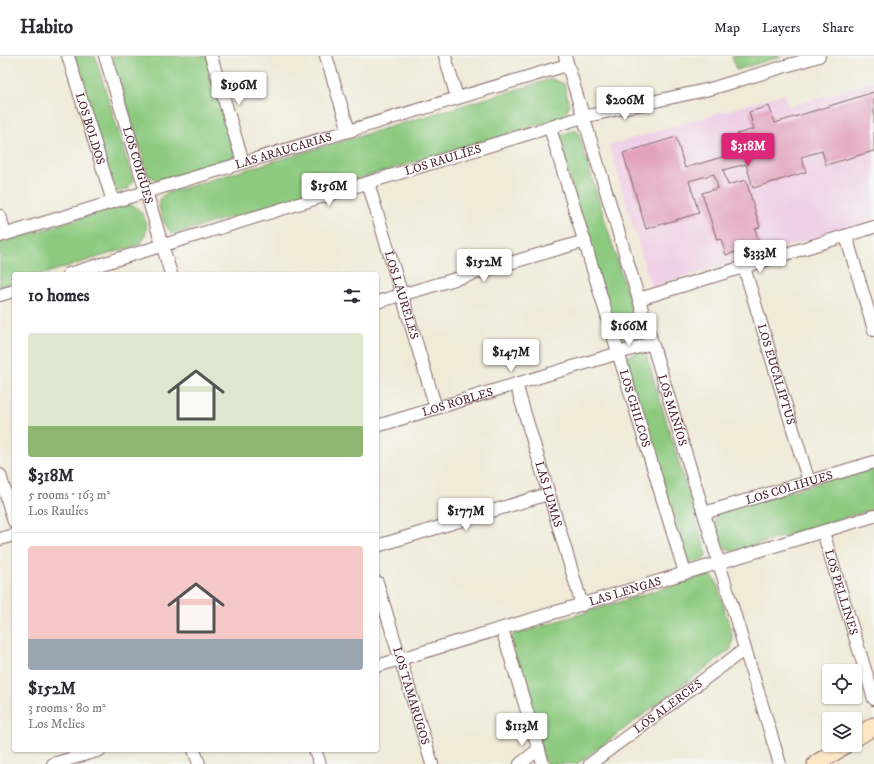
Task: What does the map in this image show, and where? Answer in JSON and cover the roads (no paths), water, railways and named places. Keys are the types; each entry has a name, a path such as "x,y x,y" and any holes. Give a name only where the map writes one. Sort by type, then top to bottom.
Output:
{"main road":[{"path":"862,734 874,726"},
{"path":"816,764 834,752"}],"street":[{"name":"LOS BOLDOS","path":"68,56 113,202"},
{"name":"LOS COIGÜES","path":"104,56 170,272"},
{"path":"211,56 243,162"},
{"path":"326,56 349,131"},
{"path":"445,56 457,98"},
{"name":"LOS RAULÍES","path":"76,272 583,117 710,89 820,56"},
{"name":"LAS ARAUCARIAS","path":"3,235 457,98 566,60"},
{"name":"LOS MAÑÍOS","path":"566,60 780,764"},
{"name":"LOS CHILCOS","path":"550,128 686,573"},
{"name":"LOS LAURELES","path":"368,183 436,408"},
{"path":"0,216 3,235"},
{"path":"639,299 874,227"},
{"path":"846,236 874,330"},
{"path":"379,301 584,241"},
{"name":"LOS EUCALIPTUS","path":"744,267 809,482"},
{"path":"0,295 12,292"},
{"name":"LOS ROBLES","path":"379,425 652,343"},
{"name":"LAS LUMAS","path":"516,384 582,605"},
{"name":"LOS COLIHUES","path":"704,513 874,462"},
{"path":"0,475 12,515"},
{"path":"379,545 548,494"},
{"name":"LAS LENGAS","path":"379,665 874,516"},
{"name":"LOS PELLINES","path":"823,532 874,700"},
{"path":"0,539 12,536"},
{"name":"LOS TAMARUGOS","path":"379,589 432,764"},
{"path":"502,629 543,764"},
{"name":"LOS ALERCES","path":"590,764 745,649"},
{"path":"520,764 539,748"},
{"path":"54,764 83,752"},
{"path":"195,752 199,764"},
{"path":"317,752 320,764"}]}
